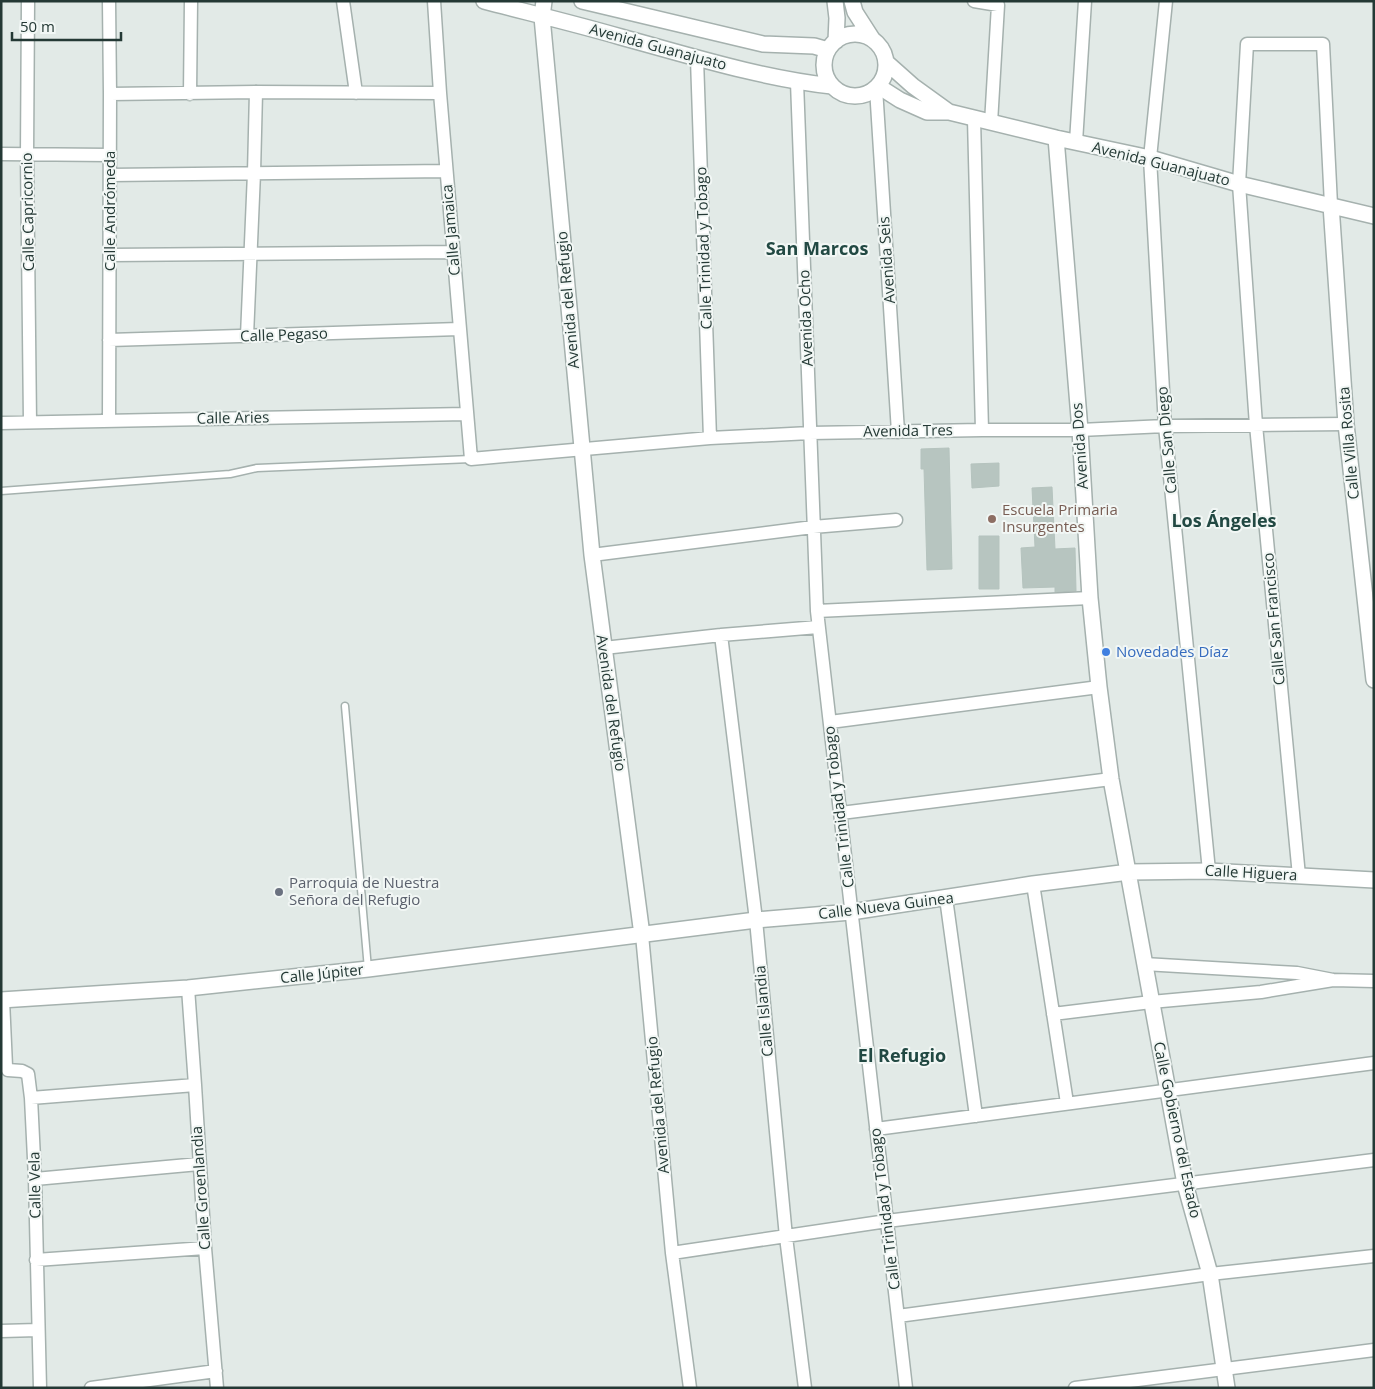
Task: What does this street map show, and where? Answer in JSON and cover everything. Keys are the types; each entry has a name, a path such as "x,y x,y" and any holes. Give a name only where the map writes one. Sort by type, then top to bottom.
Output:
{"street":[{"name":"Calle Capricornio","path":"28,1 27,155 30,422"},
{"name":"Calle Andrómeda","path":"109,1 109,421"},
{"path":"190,94 191,1"},
{"path":"343,1 356,93"},
{"name":"Calle Jamaica","path":"434,1 446,171 471,460"},
{"name":"Avenida Guanajuato","path":"484,1 619,36 697,59 798,82 832,86"},
{"name":"Avenida del Refugio","path":"544,1 542,17 592,555 642,935 672,1253 690,1388"},
{"name":"Avenida Guanajuato","path":"582,1 763,44 832,46"},
{"path":"835,1 837,18 832,46 824,63 826,75 832,86 842,93 854,96 866,94 877,87 885,72 886,62 881,50 855,12 852,1"},
{"path":"974,1 998,4 991,123"},
{"path":"1076,142 1085,1"},
{"name":"Calle San Diego","path":"1166,1 1150,158 1164,426 1209,871"},
{"path":"832,46 841,37 854,34 873,40"},
{"name":"Calle San Francisco","path":"1299,876 1256,425 1239,184 1247,44 1323,44 1331,205"},
{"name":"Calle Trinidad y Tobago","path":"697,59 710,438"},
{"name":"Avenida Guanajuato","path":"886,62 912,86 949,112"},
{"name":"Avenida Ocho","path":"798,82 810,433"},
{"name":"Avenida Guanajuato","path":"877,87 927,112 949,112 1150,158 1239,184 1374,216"},
{"name":"Avenida Seis","path":"877,87 898,432"},
{"path":"110,94 256,92 440,94"},
{"path":"247,336 256,92"},
{"path":"974,119 982,430"},
{"name":"Avenida Dos","path":"1056,138 1080,430 1090,598 1111,779 1129,872"},
{"path":"1,154 110,154"},
{"path":"110,174 446,171"},
{"name":"Calle Villa Rosita","path":"1331,205 1346,424 1374,680"},
{"path":"110,255 453,252"},
{"name":"Calle Pegaso","path":"109,340 459,329"},
{"name":"Calle Aries","path":"1,423 466,414"},
{"name":"Avenida Tres","path":"471,460 710,438 810,433 1080,430 1164,426 1346,424"},
{"name":"Calle Trinidad y Tobago","path":"810,433 818,627 906,1388"},
{"path":"592,555 813,527 896,520"},
{"path":"817,611 1090,598"},
{"path":"604,648 721,635 818,627"},
{"name":"Calle Islandia","path":"721,635 756,920 786,1237 805,1388"},
{"path":"830,722 1099,687"},
{"path":"841,813 1111,779"},
{"name":"Calle Higuera","path":"1129,872 1209,871 1374,880"},
{"name":"Calle Nueva Guinea","path":"642,935 756,920 851,912 1033,884 1129,872"},
{"name":"Calle Gobierno del Estado","path":"1129,872 1144,964 1186,1184 1210,1274 1227,1388"},
{"path":"1033,884 1067,1104"},
{"path":"946,898 976,1116"},
{"name":"Calle Júpiter","path":"2,1000 188,988 642,935"},
{"path":"1144,964 1298,972 1334,980"},
{"path":"1053,1014 1151,1002 1261,992 1334,980 1374,981"},
{"name":"Calle Groenlandia","path":"188,988 216,1388"},
{"name":"Calle Vela","path":"2,1000 6,1066 8,1070 22,1071 28,1074 31,1098 40,1388"},
{"path":"876,1129 1374,1063"},
{"path":"31,1098 195,1085"},
{"path":"672,1253 887,1221 1374,1160"},
{"path":"35,1179 199,1164"},
{"path":"36,1260 205,1248"},
{"path":"898,1316 1210,1274 1374,1256"},
{"path":"1,1331 38,1330"},
{"path":"1075,1388 1374,1350"},
{"path":"91,1388 216,1371"}],"lane":[{"path":"1,491 230,474 257,468 471,460"},
{"path":"345,706 368,968"}],"building":[{"path":"949,448 952,569 927,570 924,469 921,469 921,449"},
{"path":"999,463 999,486 972,488 971,464"},
{"path":"1052,487 1055,549 1075,548 1076,591 1055,592 1055,587 1023,588 1021,548 1035,547 1032,488"},
{"path":"979,536 999,536 999,589 979,589"}],"place":[{"name":"Escuela Primaria Insurgentes","path":"992,519"},
{"name":"Novedades Díaz","path":"1106,652"},
{"name":"Parroquia de Nuestra Señora del Refugio","path":"279,892"}],"district":[{"name":"San Marcos","path":"817,249"},
{"name":"Los Ángeles","path":"1224,521"},
{"name":"El Refugio","path":"902,1056"}]}
